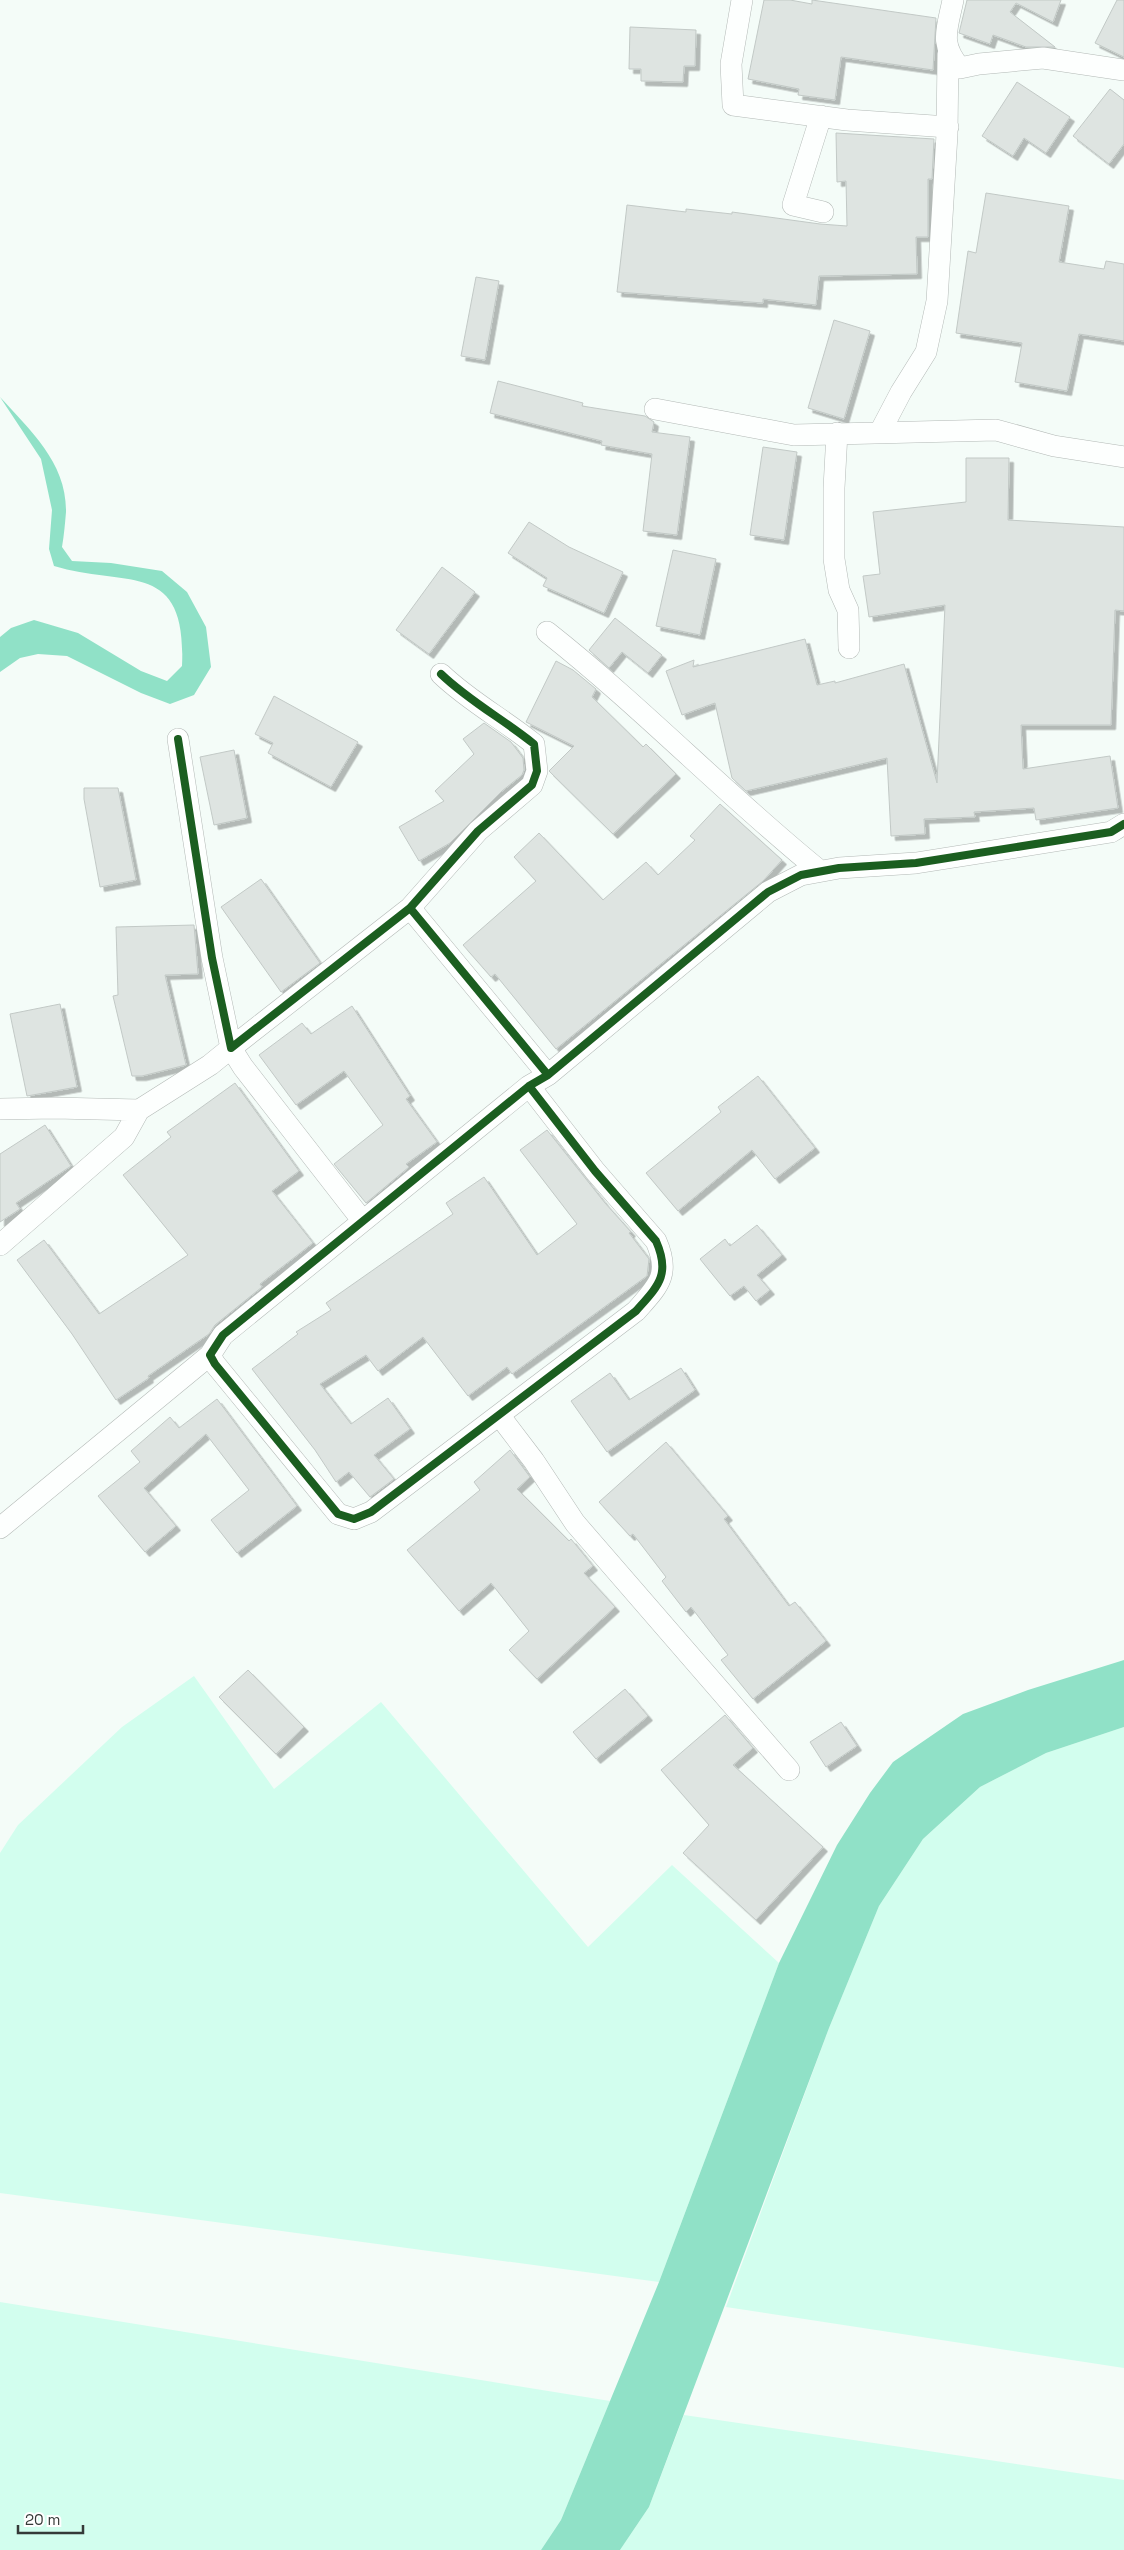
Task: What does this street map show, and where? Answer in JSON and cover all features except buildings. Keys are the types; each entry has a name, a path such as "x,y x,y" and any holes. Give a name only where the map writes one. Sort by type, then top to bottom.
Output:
{"street":[{"path":"742,0 731,64 733,105 821,116 948,127"},
{"path":"880,432 900,392 926,352 937,301 948,127 948,54 946,35 953,0"},
{"path":"948,54 960,68 979,64 1043,58 1124,70"},
{"path":"821,116 794,205 823,212"},
{"path":"655,410 794,435 996,430 1054,446 1124,457"},
{"path":"838,433 834,488 834,559 839,590 848,610 849,648"},
{"path":"547,632 604,676 769,830 820,872"},
{"path":"0,1244 124,1137 138,1110 210,1065 410,908 478,831 532,785 537,771 534,744 506,721 462,694 441,674"},
{"path":"178,739 212,958 231,1048 243,1067 362,1220"},
{"path":"0,1528 210,1355 222,1335 529,1086 548,1075 768,892 801,875 839,868 916,863 1111,832 1124,824"},
{"path":"410,908 548,1075"},
{"path":"210,1355 338,1514 354,1518 371,1512 636,1311 659,1285 663,1269 662,1254 656,1241 595,1171 529,1086"},
{"path":"0,1109 138,1110"},
{"path":"499,1415 534,1461 576,1523 789,1770"}],"shaded area":[{"path":"0,397 45,448 60,478 65,494 66,512 62,547 72,561 111,563 162,571 187,592 206,627 211,667 194,695 170,704 141,693 67,656 38,654 20,658 0,672 0,637 11,628 34,620 78,633 141,671 167,681 182,666 181,632 174,608 163,593 147,584 127,579 54,566 49,549 52,510 41,459"},
{"path":"1124,1660 1124,1727 1046,1753 980,1787 923,1839 879,1906 829,2028 649,2507 620,2550 541,2550 561,2520 659,2282 779,1963 837,1845 870,1793 893,1762 963,1714 1028,1690"},
{"path":"194,1676 274,1789 381,1702 588,1947 672,1865 779,1963 659,2282 0,2193 0,1853 18,1825 122,1727"},
{"path":"1124,1727 1124,2368 726,2307 829,2028 879,1906 923,1839 980,1787 1046,1753"},
{"path":"0,2302 610,2401 561,2520 541,2550 0,2550"},
{"path":"684,2415 1124,2480 1124,2550 620,2550 649,2507"}],"cycle path":[{"path":"441,674 463,693 534,744 537,771 532,785 478,831 410,908 548,1075"},
{"path":"178,739 212,958 231,1048 410,908"},
{"path":"529,1086 595,1171 656,1241 662,1263 660,1279 651,1294 636,1311 371,1512 354,1519 338,1514 215,1364 210,1355 223,1335 529,1086 548,1075 768,892 801,875 839,868 916,863 1111,832 1124,824"}]}
